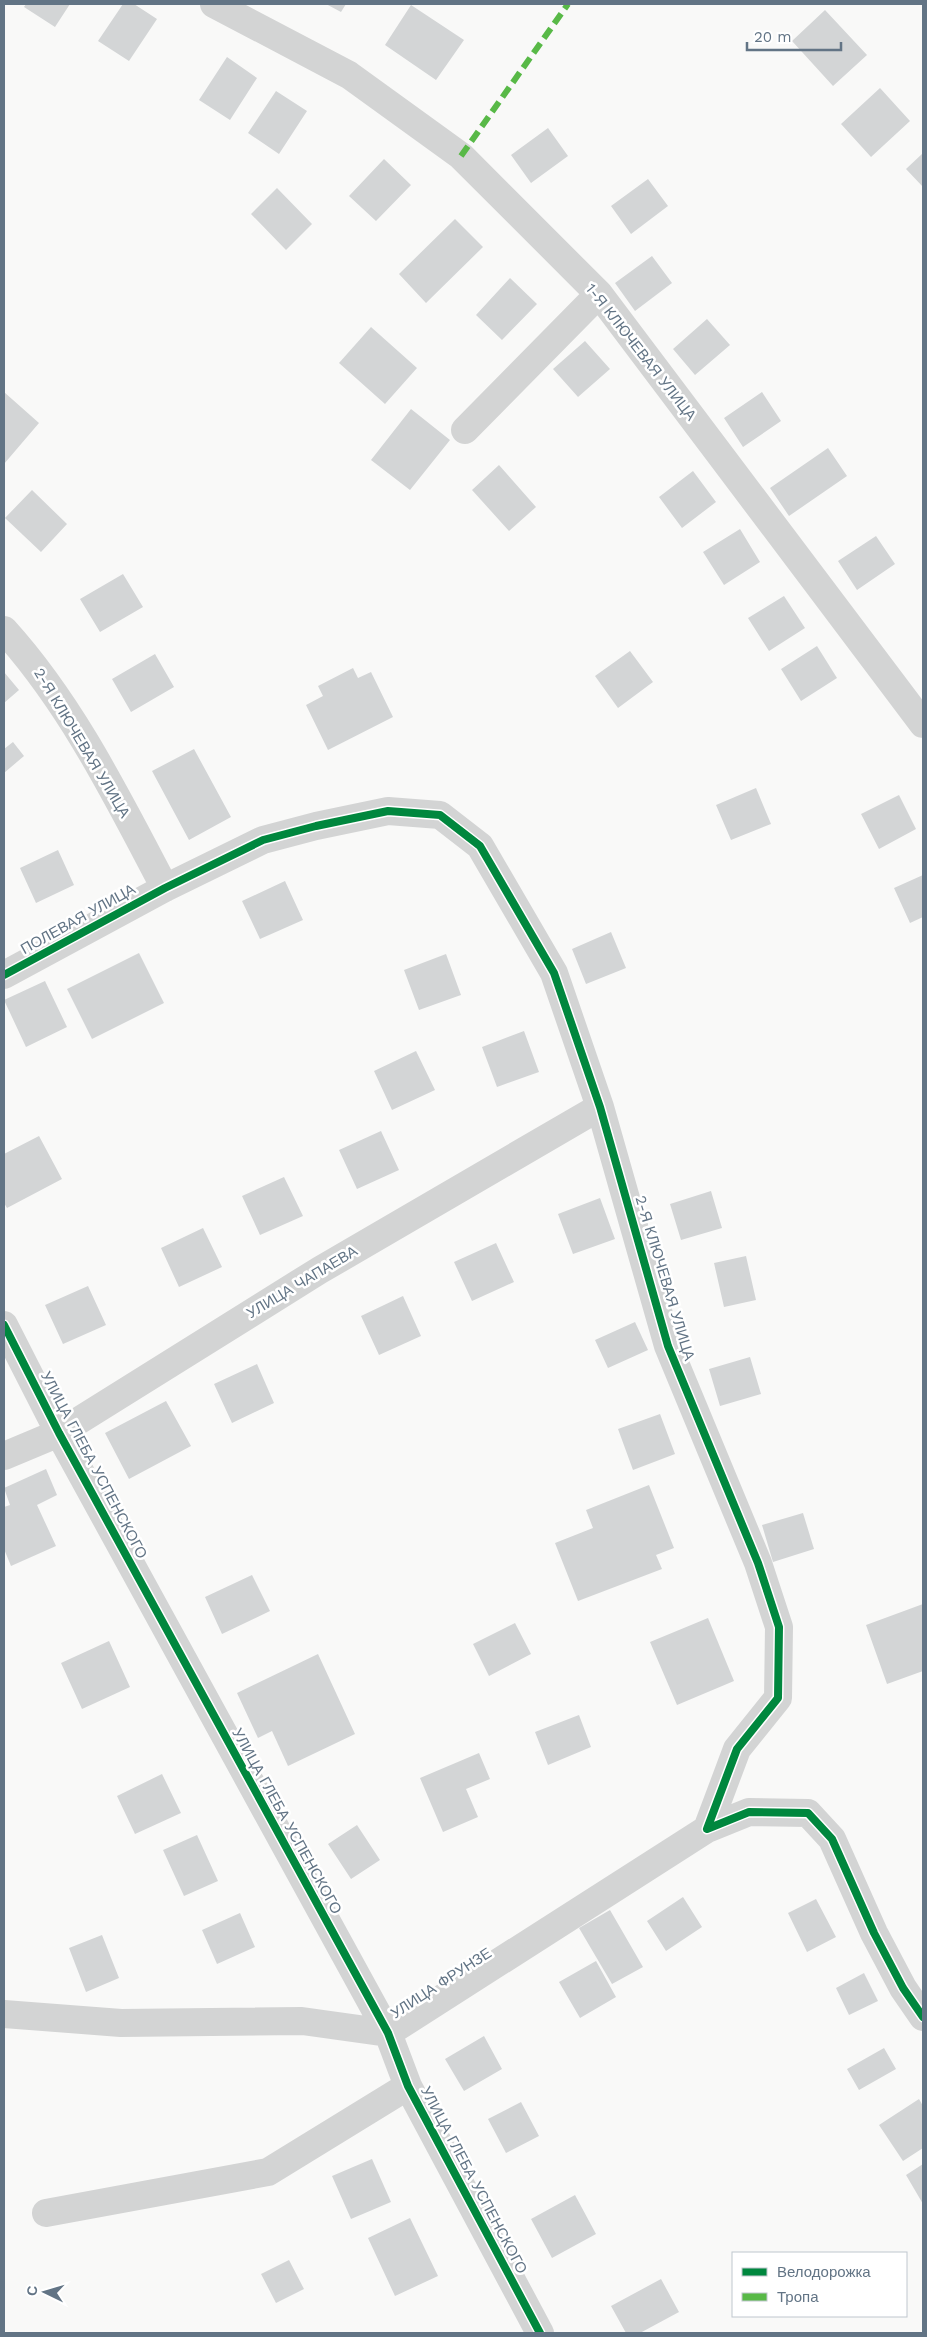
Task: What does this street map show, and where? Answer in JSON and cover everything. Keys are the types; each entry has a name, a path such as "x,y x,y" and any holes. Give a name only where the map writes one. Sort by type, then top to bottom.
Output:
{"street":[{"name":"1-Я КЛЮЧЕВАЯ УЛИЦА","path":"214,4 349,74 461,156 599,294 923,724"},
{"path":"465,430 599,294"},
{"name":"2-Я КЛЮЧЕВАЯ УЛИЦА","path":"4,630 32,662 107,778 165,888 263,840 316,826 388,811 440,815 480,846 554,973 600,1108 668,1346 758,1563 779,1627 778,1698 738,1749 707,1828"},
{"name":"ПОЛЕВАЯ УЛИЦА","path":"4,975 165,888"},
{"name":"УЛИЦА ЧАПАЕВА","path":"4,1456 59,1433 320,1270 600,1108"},
{"name":"УЛИЦА ГЛЕБА УСПЕНСКОГО","path":"4,1325 59,1433 388,2034 408,2086 540,2333"},
{"path":"707,1828 749,1812 808,1813 832,1838 874,1933 903,1988 923,2017"},
{"name":"УЛИЦА ФРУНЗЕ","path":"4,2014 121,2023 302,2021 388,2034 707,1828"},
{"path":"46,2213 268,2172 408,2086"}],"building":[{"path":"26,4 70,4 55,27 24,7"},
{"path":"123,4 134,4 157,19 129,61 98,41"},
{"path":"326,4 346,4 341,12"},
{"path":"411,5 464,40 436,80 385,45"},
{"path":"825,10 867,55 833,86 792,41"},
{"path":"227,57 257,78 230,120 199,100"},
{"path":"880,88 910,121 871,157 841,124"},
{"path":"276,91 307,111 279,154 248,133"},
{"path":"548,128 568,156 531,183 511,155"},
{"path":"923,153 923,187 906,169"},
{"path":"384,159 411,185 376,221 349,196"},
{"path":"648,179 668,206 631,234 611,206"},
{"path":"277,188 312,224 286,250 251,214"},
{"path":"455,219 483,247 426,303 399,274"},
{"path":"652,256 672,283 635,311 615,283"},
{"path":"510,278 537,304 502,340 476,315"},
{"path":"707,319 730,345 695,375 673,349"},
{"path":"371,327 417,368 385,404 339,363"},
{"path":"585,341 610,369 578,397 553,369"},
{"path":"4,392 39,423 4,464"},
{"path":"762,392 781,421 743,447 724,418"},
{"path":"411,409 450,440 410,490 371,460"},
{"path":"828,448 847,476 789,516 770,488"},
{"path":"499,465 536,507 509,531 472,490"},
{"path":"693,471 716,502 682,528 659,497"},
{"path":"32,490 67,524 41,552 5,518"},
{"path":"740,529 760,562 724,585 703,552"},
{"path":"876,536 895,564 857,590 838,561"},
{"path":"123,574 143,607 100,632 80,599"},
{"path":"784,596 805,628 769,651 748,618"},
{"path":"817,646 837,678 801,701 781,669"},
{"path":"630,651 653,682 618,708 595,676"},
{"path":"155,654 174,687 131,712 112,679"},
{"path":"353,668 358,678 371,672 393,717 328,750 306,705 323,696 318,686"},
{"path":"4,672 19,690 4,703"},
{"path":"13,742 24,756 4,773 4,749"},
{"path":"194,749 231,817 189,840 152,771"},
{"path":"756,788 771,824 731,840 716,805"},
{"path":"899,795 916,829 879,849 861,814"},
{"path":"58,850 74,885 36,903 20,868"},
{"path":"923,875 923,917 910,923 894,888"},
{"path":"285,881 303,920 260,939 242,901"},
{"path":"611,932 626,968 586,984 572,949"},
{"path":"139,953 164,1003 92,1039 67,989"},
{"path":"446,954 461,995 419,1010 404,970"},
{"path":"45,981 67,1027 26,1047 4,1000"},
{"path":"524,1031 539,1072 497,1087 482,1047"},
{"path":"416,1051 435,1090 392,1110 374,1071"},
{"path":"381,1131 399,1170 357,1189 339,1150"},
{"path":"39,1136 62,1179 7,1208 4,1203 4,1154"},
{"path":"284,1177 303,1216 260,1235 242,1196"},
{"path":"711,1191 722,1228 681,1240 670,1204"},
{"path":"600,1198 615,1239 573,1254 558,1214"},
{"path":"203,1228 222,1267 179,1287 161,1248"},
{"path":"496,1243 514,1282 472,1301 454,1262"},
{"path":"746,1256 756,1300 724,1307 714,1263"},
{"path":"88,1286 106,1325 63,1344 45,1305"},
{"path":"403,1296 421,1336 379,1355 361,1316"},
{"path":"635,1322 648,1350 608,1368 595,1340"},
{"path":"750,1357 761,1394 720,1406 709,1369"},
{"path":"257,1364 274,1403 232,1423 214,1384"},
{"path":"166,1401 191,1446 129,1479 105,1433"},
{"path":"660,1414 675,1454 633,1470 618,1429"},
{"path":"46,1469 57,1495 37,1505 56,1546 11,1566 4,1549 4,1507 10,1505 4,1488"},
{"path":"649,1485 674,1548 656,1555 662,1569 578,1601 555,1543 593,1528 586,1510"},
{"path":"803,1513 814,1549 773,1562 762,1525"},
{"path":"252,1575 270,1611 222,1634 205,1597"},
{"path":"923,1604 923,1671 887,1684 866,1625"},
{"path":"708,1618 734,1681 677,1705 650,1642"},
{"path":"515,1623 531,1654 489,1676 473,1644"},
{"path":"109,1641 130,1687 82,1709 61,1663"},
{"path":"318,1654 355,1734 288,1766 272,1731 258,1738 237,1693"},
{"path":"579,1715 591,1747 548,1765 535,1732"},
{"path":"479,1753 490,1779 466,1789 478,1817 443,1832 420,1778"},
{"path":"162,1774 181,1813 135,1834 117,1796"},
{"path":"357,1825 380,1860 351,1879 328,1844"},
{"path":"197,1835 218,1881 184,1896 163,1850"},
{"path":"683,1897 702,1927 666,1951 647,1921"},
{"path":"816,1899 836,1937 807,1952 788,1913"},
{"path":"610,1910 643,1967 612,1984 579,1928"},
{"path":"240,1913 255,1947 217,1964 202,1930"},
{"path":"102,1935 119,1978 86,1992 69,1948"},
{"path":"596,1961 616,1997 580,2018 559,1982"},
{"path":"864,1973 878,2001 849,2015 836,1988"},
{"path":"484,2036 502,2069 464,2091 445,2059"},
{"path":"884,2048 896,2069 859,2090 847,2069"},
{"path":"919,2099 923,2106 923,2148 903,2161 879,2125"},
{"path":"521,2102 539,2136 506,2153 488,2119"},
{"path":"372,2159 391,2202 351,2219 332,2176"},
{"path":"923,2164 923,2204 906,2175"},
{"path":"575,2195 596,2234 552,2258 531,2219"},
{"path":"410,2218 438,2276 395,2296 368,2238"},
{"path":"289,2260 304,2289 276,2303 261,2274"},
{"path":"661,2279 679,2312 640,2333 626,2333 611,2306"}],"marked path":[{"path":"461,156 568,4"}],"cycle path":[{"path":"4,975 165,888 263,840 316,826 388,811 440,815 480,846 554,973 600,1107 668,1346 758,1563 779,1627 778,1698 737,1749 707,1829 749,1812 808,1813 832,1839 874,1933 903,1988 923,2017"},
{"path":"4,1325 59,1433 388,2033 408,2086 540,2333"}]}
